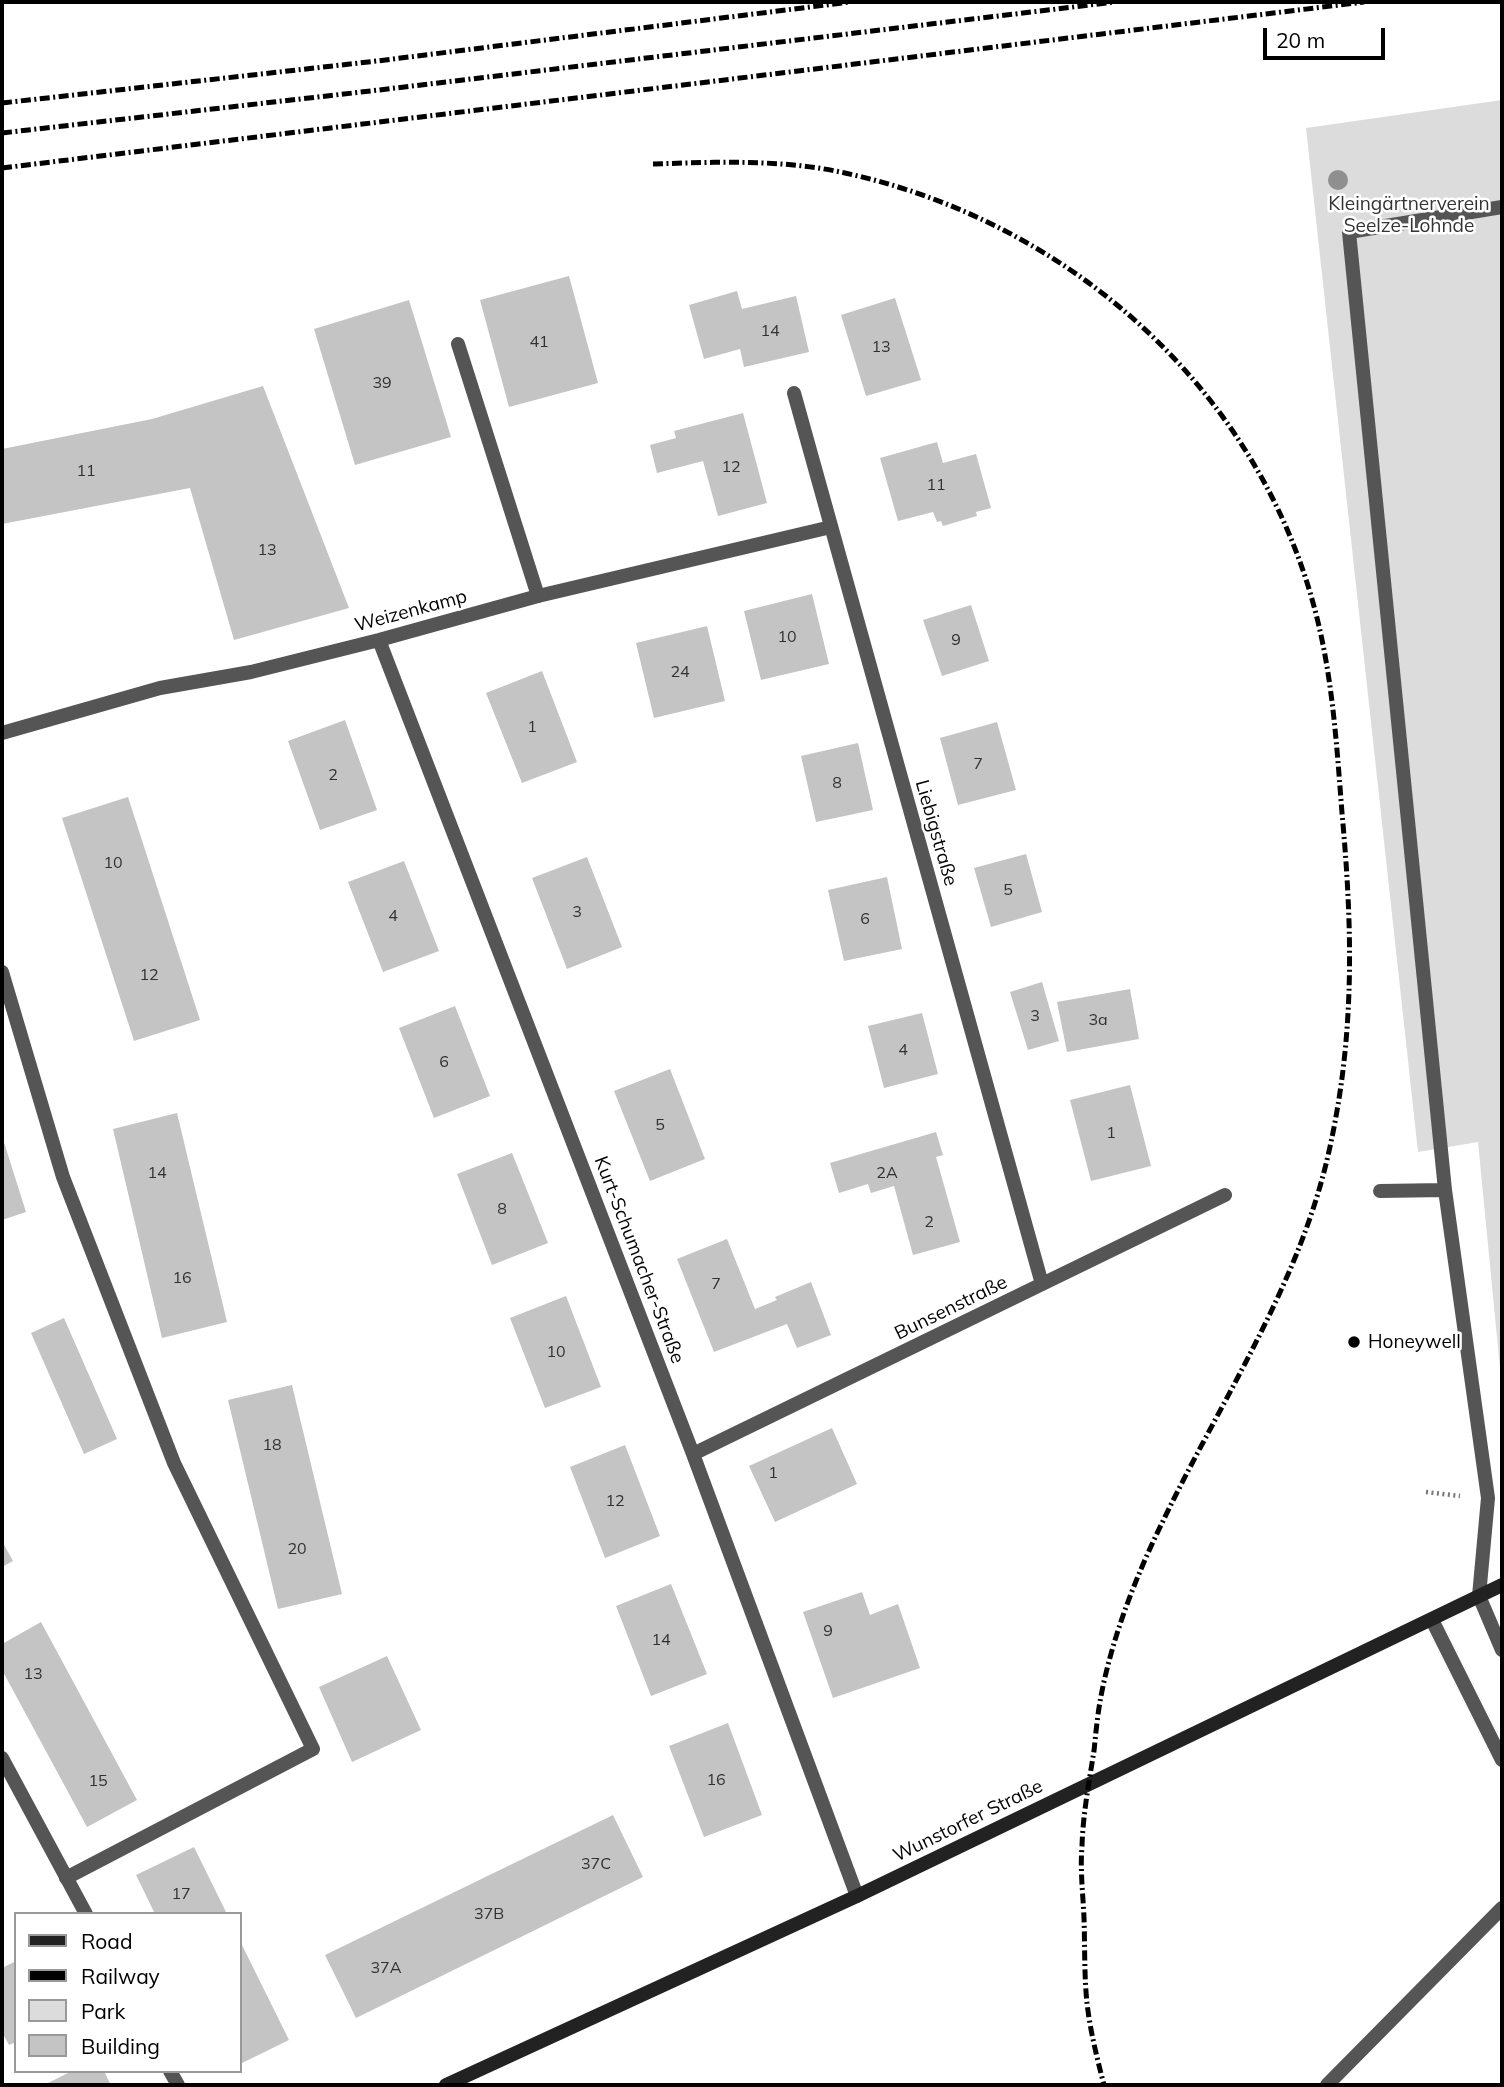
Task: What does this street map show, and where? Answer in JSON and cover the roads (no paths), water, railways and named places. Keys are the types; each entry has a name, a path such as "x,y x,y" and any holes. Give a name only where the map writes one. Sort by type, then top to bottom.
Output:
{"street":[{"path":"1502,207 1349,232 1444,1190 1489,1498 1479,1596 1502,1650"},
{"path":"458,344 538,596"},
{"name":"Liebigstraße","path":"793,393 1042,1284"},
{"name":"Weizenkamp","path":"2,733 160,688 251,672 538,596 831,527"},
{"name":"Kurt-Schumacher-Straße","path":"379,640 693,1454 857,1896"},
{"path":"2,972 63,1177 174,1463 313,1749 66,1878"},
{"path":"1380,1191 1444,1190"},
{"name":"Bunsenstraße","path":"693,1454 1224,1195"},
{"name":"Wunstorfer Straße","path":"446,2085 857,1896 1502,1585"},
{"path":"1432,1620 1502,1760"},
{"path":"2,1758 85,1912"},
{"path":"1327,2085 1502,1908"}],"railway":[{"path":"2,103 377,61 850,2"},
{"path":"2,133 1115,2"},
{"path":"2,168 1364,2"},
{"path":"653,164 773,163 845,173 928,197 1007,232 1079,276 1146,330 1204,392 1253,462 1291,539 1318,622 1334,717 1346,857 1349,987 1343,1072 1327,1160 1296,1255 1255,1345 1153,1541 1127,1604 1107,1669 1099,1706 1085,1810 1081,1864 1087,2003 1104,2085"}],"place":[{"name":"Honeywell","path":"1354,1342"}],"park label":[{"name":"Kleingärtnerverein Seelze-Lohnde","path":"1409,215"}]}
